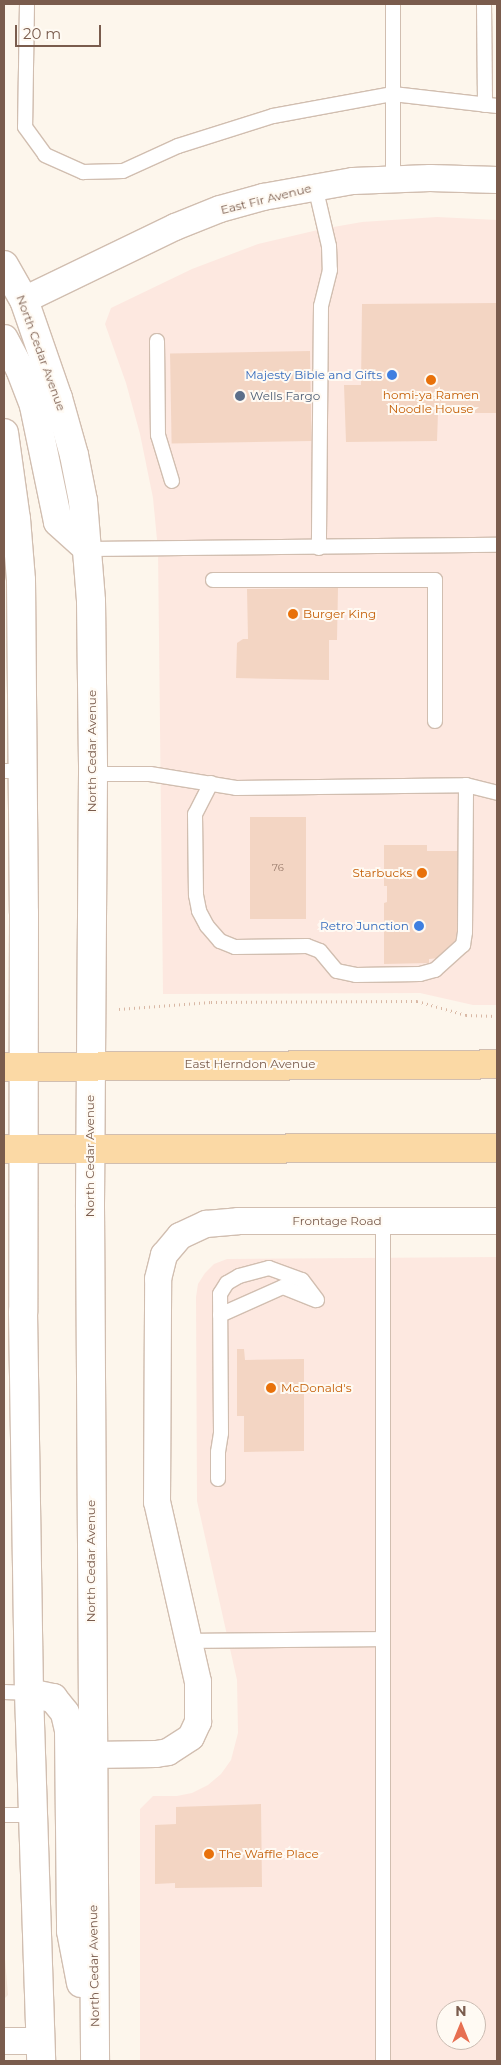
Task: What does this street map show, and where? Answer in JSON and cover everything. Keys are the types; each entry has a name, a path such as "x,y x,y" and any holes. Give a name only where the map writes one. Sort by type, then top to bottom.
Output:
{"main road":[{"name":"North Cedar Avenue","path":"4,265 14,298 58,398 74,455 83,502 88,549 93,774 90,1149 91,1755 95,2055"},
{"path":"4,339 20,369 34,406 58,522 88,549"},
{"path":"4,433 16,519 21,580 13,771 16,1692 32,1815 41,2051"},
{"name":"East Herndon Avenue","path":"13,1067 497,1064"},
{"path":"13,1149 497,1148"},
{"path":"16,1692 52,1698 65,1713 69,1730 71,1931 95,2055"}],"street":[{"name":"East Fir Avenue","path":"14,298 175,227 220,209 263,197 315,186 393,178 497,180"},
{"name":"Frontage Road","path":"188,1640 157,1502 158,1279 164,1255 180,1236 206,1224 238,1221 497,1221"},
{"path":"91,1755 156,1754 181,1746 191,1737 198,1722 200,1701 188,1640"},
{"path":"4,2041 41,2051"}],"lane":[{"path":"27,4 25,126 45,155 84,172 122,171 178,146 273,116 393,94 491,106 484,4"},
{"path":"393,4 393,178"},
{"path":"315,186 330,246 330,270 321,306 319,548"},
{"path":"157,341 158,435 172,481"},
{"path":"88,549 497,545"},
{"path":"213,580 435,580 435,721"},
{"path":"93,774 150,774 236,788 466,785 497,793"},
{"path":"211,783 195,814 196,895 199,912 207,926 220,941 235,947 307,946 320,951 337,971 356,976 420,974 436,970 462,945 465,932 466,785"},
{"path":"383,1221 383,2061"},
{"path":"218,1479 218,1452 221,1433 220,1315 220,1294 227,1284 239,1276 263,1269 279,1270 302,1280 317,1300 283,1287 220,1315"},
{"path":"188,1640 383,1639"},
{"path":"4,1815 32,1815"}],"path":[{"path":"156,1008 211,1002 417,1002 466,1015 497,1016"}],"shaded area":[{"path":"437,217 497,220 497,1005 473,1005 420,993 163,994 158,550 153,498 140,434 126,383 105,324 111,308 192,269 258,244 362,222"},
{"path":"497,1257 497,2061 140,2061 140,1809 153,1796 177,1796 192,1793 208,1785 221,1774 231,1760 238,1733 237,1680 197,1501 196,1297 198,1284 214,1264 227,1259"},
{"path":"4,1947 8,1995 4,1999"}],"building":[{"path":"497,303 497,413 438,413 437,441 346,442 344,385 361,385 362,304"},
{"name":"Wells Fargo","path":"310,351 312,441 172,443 170,353"},
{"name":"Burger King","path":"338,588 337,640 329,640 329,680 236,678 237,643 243,639 248,639 247,589"},
{"path":"250,817 306,817 306,919 250,919"},
{"path":"384,845 427,845 427,851 460,851 461,937 440,958 429,959 429,963 384,964 384,903 387,902 387,886 384,886"},
{"name":"McDonald's","path":"237,1349 244,1349 245,1360 304,1359 304,1451 244,1452 244,1416 237,1416"},
{"name":"The Waffle Place","path":"261,1804 262,1887 175,1888 175,1883 155,1884 155,1825 176,1824 176,1807"}],"place":[{"name":"Majesty Bible and Gifts","path":"392,375"},
{"name":"homi-ya Ramen Noodle House","path":"431,380"},
{"name":"Wells Fargo","path":"240,396"},
{"name":"Burger King","path":"293,614"},
{"name":"Starbucks","path":"422,873"},
{"name":"Retro Junction","path":"419,926"},
{"name":"McDonald's","path":"271,1388"},
{"name":"The Waffle Place","path":"209,1854"}]}
